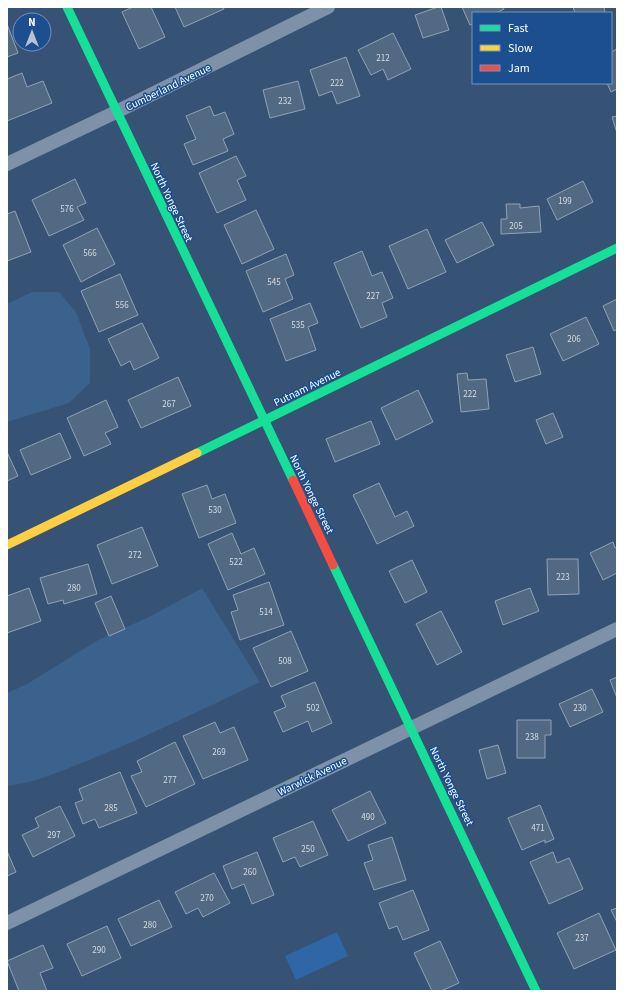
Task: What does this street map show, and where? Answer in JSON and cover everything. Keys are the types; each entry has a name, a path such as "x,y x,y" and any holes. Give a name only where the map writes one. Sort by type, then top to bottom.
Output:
{"street":[{"name":"North Yonge Street","path":"67,7 536,991"},
{"name":"Cumberland Avenue","path":"7,164 328,7"},
{"name":"Putnam Avenue","path":"7,545 617,248"},
{"name":"Warwick Avenue","path":"7,923 617,629"}],"shaded area":[{"path":"32,292 59,292 76,312 90,349 90,383 69,403 7,422 7,304"},
{"path":"202,588 260,682 157,731 94,758 40,779 7,786 7,693 27,684 98,640 151,616"},
{"path":"337,932 348,956 296,980 285,956"}],"building":[{"path":"133,7 151,7 165,37 139,49 122,12"},
{"path":"175,7 223,7 224,9 184,27"},
{"path":"441,7 449,30 423,38 415,15"},
{"path":"462,7 503,7 504,9 498,12 472,12 472,24 470,25"},
{"path":"573,7 604,7 605,12 575,12"},
{"path":"7,24 12,37 12,52 18,53 7,57"},
{"path":"393,33 411,69 388,80 383,69 371,75 358,50"},
{"path":"617,49 617,89 611,92 607,84 612,84 612,52"},
{"path":"346,57 360,96 337,104 332,91 319,96 310,70"},
{"path":"22,73 27,87 43,81 52,103 7,121 7,79"},
{"path":"298,81 305,109 270,118 263,90"},
{"path":"210,106 214,116 225,112 234,134 223,139 228,151 193,165 184,144 196,139 186,116"},
{"path":"617,116 617,133 612,117"},
{"path":"236,156 246,176 237,180 246,200 217,213 199,173"},
{"path":"75,179 86,203 77,207 84,220 49,236 32,200"},
{"path":"583,181 593,202 557,220 547,199"},
{"path":"506,204 520,204 520,208 539,206 541,232 501,234 501,219 507,219"},
{"path":"256,210 274,249 242,264 224,225"},
{"path":"15,211 31,252 7,261 7,214"},
{"path":"482,222 494,245 457,263 445,240"},
{"path":"97,228 115,264 81,282 63,245"},
{"path":"427,229 446,272 408,289 389,246"},
{"path":"362,251 372,276 382,272 393,298 382,303 387,317 361,328 334,263"},
{"path":"286,254 294,275 285,279 293,299 263,312 246,271"},
{"path":"120,274 138,315 99,332 81,291"},
{"path":"617,299 617,329 614,331 603,306"},
{"path":"310,303 318,323 308,327 316,350 286,361 270,319"},
{"path":"586,317 599,344 563,361 550,334"},
{"path":"142,323 159,358 134,370 130,361 121,366 108,339"},
{"path":"533,347 541,374 515,382 506,355"},
{"path":"467,373 468,380 486,379 489,409 461,412 457,374"},
{"path":"178,377 191,406 141,428 128,400"},
{"path":"418,390 433,422 396,440 381,408"},
{"path":"106,400 118,427 105,433 111,444 84,456 67,418"},
{"path":"553,413 563,437 546,444 536,420"},
{"path":"371,421 380,444 335,462 326,439"},
{"path":"60,433 71,458 31,475 20,450"},
{"path":"7,452 18,476 7,481"},
{"path":"379,483 395,517 407,511 414,526 377,544 353,495"},
{"path":"207,485 212,499 225,494 236,523 199,538 182,494"},
{"path":"142,527 158,566 112,584 97,545"},
{"path":"232,533 241,554 254,548 265,574 228,590 208,544"},
{"path":"613,542 615,548 617,547 617,573 603,580 590,553"},
{"path":"547,559 578,559 579,594 548,595"},
{"path":"412,560 427,592 405,603 389,571"},
{"path":"88,564 97,594 64,604 63,600 48,604 40,578"},
{"path":"269,582 284,625 240,640 231,612 238,610 233,595"},
{"path":"29,588 41,621 7,633 7,596"},
{"path":"530,588 539,611 503,625 495,601"},
{"path":"111,596 125,629 109,636 95,603"},
{"path":"441,611 462,652 437,665 416,624"},
{"path":"291,631 308,671 271,687 253,648"},
{"path":"617,677 617,698 610,680"},
{"path":"315,682 332,723 312,732 308,721 283,732 274,712 286,707 281,696"},
{"path":"592,689 603,712 570,727 559,704"},
{"path":"517,720 551,720 551,735 545,735 545,758 517,758"},
{"path":"215,722 220,733 234,727 248,760 203,779 183,736"},
{"path":"175,742 195,784 146,807 131,776 142,772 137,761"},
{"path":"498,745 506,773 487,779 479,750"},
{"path":"120,772 137,813 99,828 95,819 83,824 75,803 83,800 79,789"},
{"path":"370,791 386,823 348,841 332,810"},
{"path":"540,805 554,839 545,843 545,840 522,850 508,818"},
{"path":"60,806 75,836 33,857 22,835 39,827 35,818"},
{"path":"313,821 328,855 300,867 295,857 283,862 273,838"},
{"path":"392,837 406,880 374,890 364,863 373,860 368,845"},
{"path":"7,851 16,872 7,876"},
{"path":"257,852 274,895 252,904 244,884 232,889 223,866"},
{"path":"553,852 557,863 569,858 583,889 549,904 530,862"},
{"path":"214,873 230,903 203,917 198,908 186,914 175,892"},
{"path":"413,890 429,930 403,940 397,926 389,929 379,903"},
{"path":"159,900 172,927 131,946 118,919"},
{"path":"617,908 617,922 611,910"},
{"path":"599,913 616,950 574,969 557,933"},
{"path":"107,926 121,958 82,976 67,944"},
{"path":"440,941 459,983 441,991 432,991 414,953"},
{"path":"43,945 53,968 40,973 47,991 19,991 7,961"}],"traffic: fast":[{"path":"67,7 293,480"},
{"path":"197,453 617,248"},
{"path":"333,565 536,991"}],"traffic: slow":[{"path":"7,545 197,453"}],"traffic: jam":[{"path":"293,480 333,565"}]}
